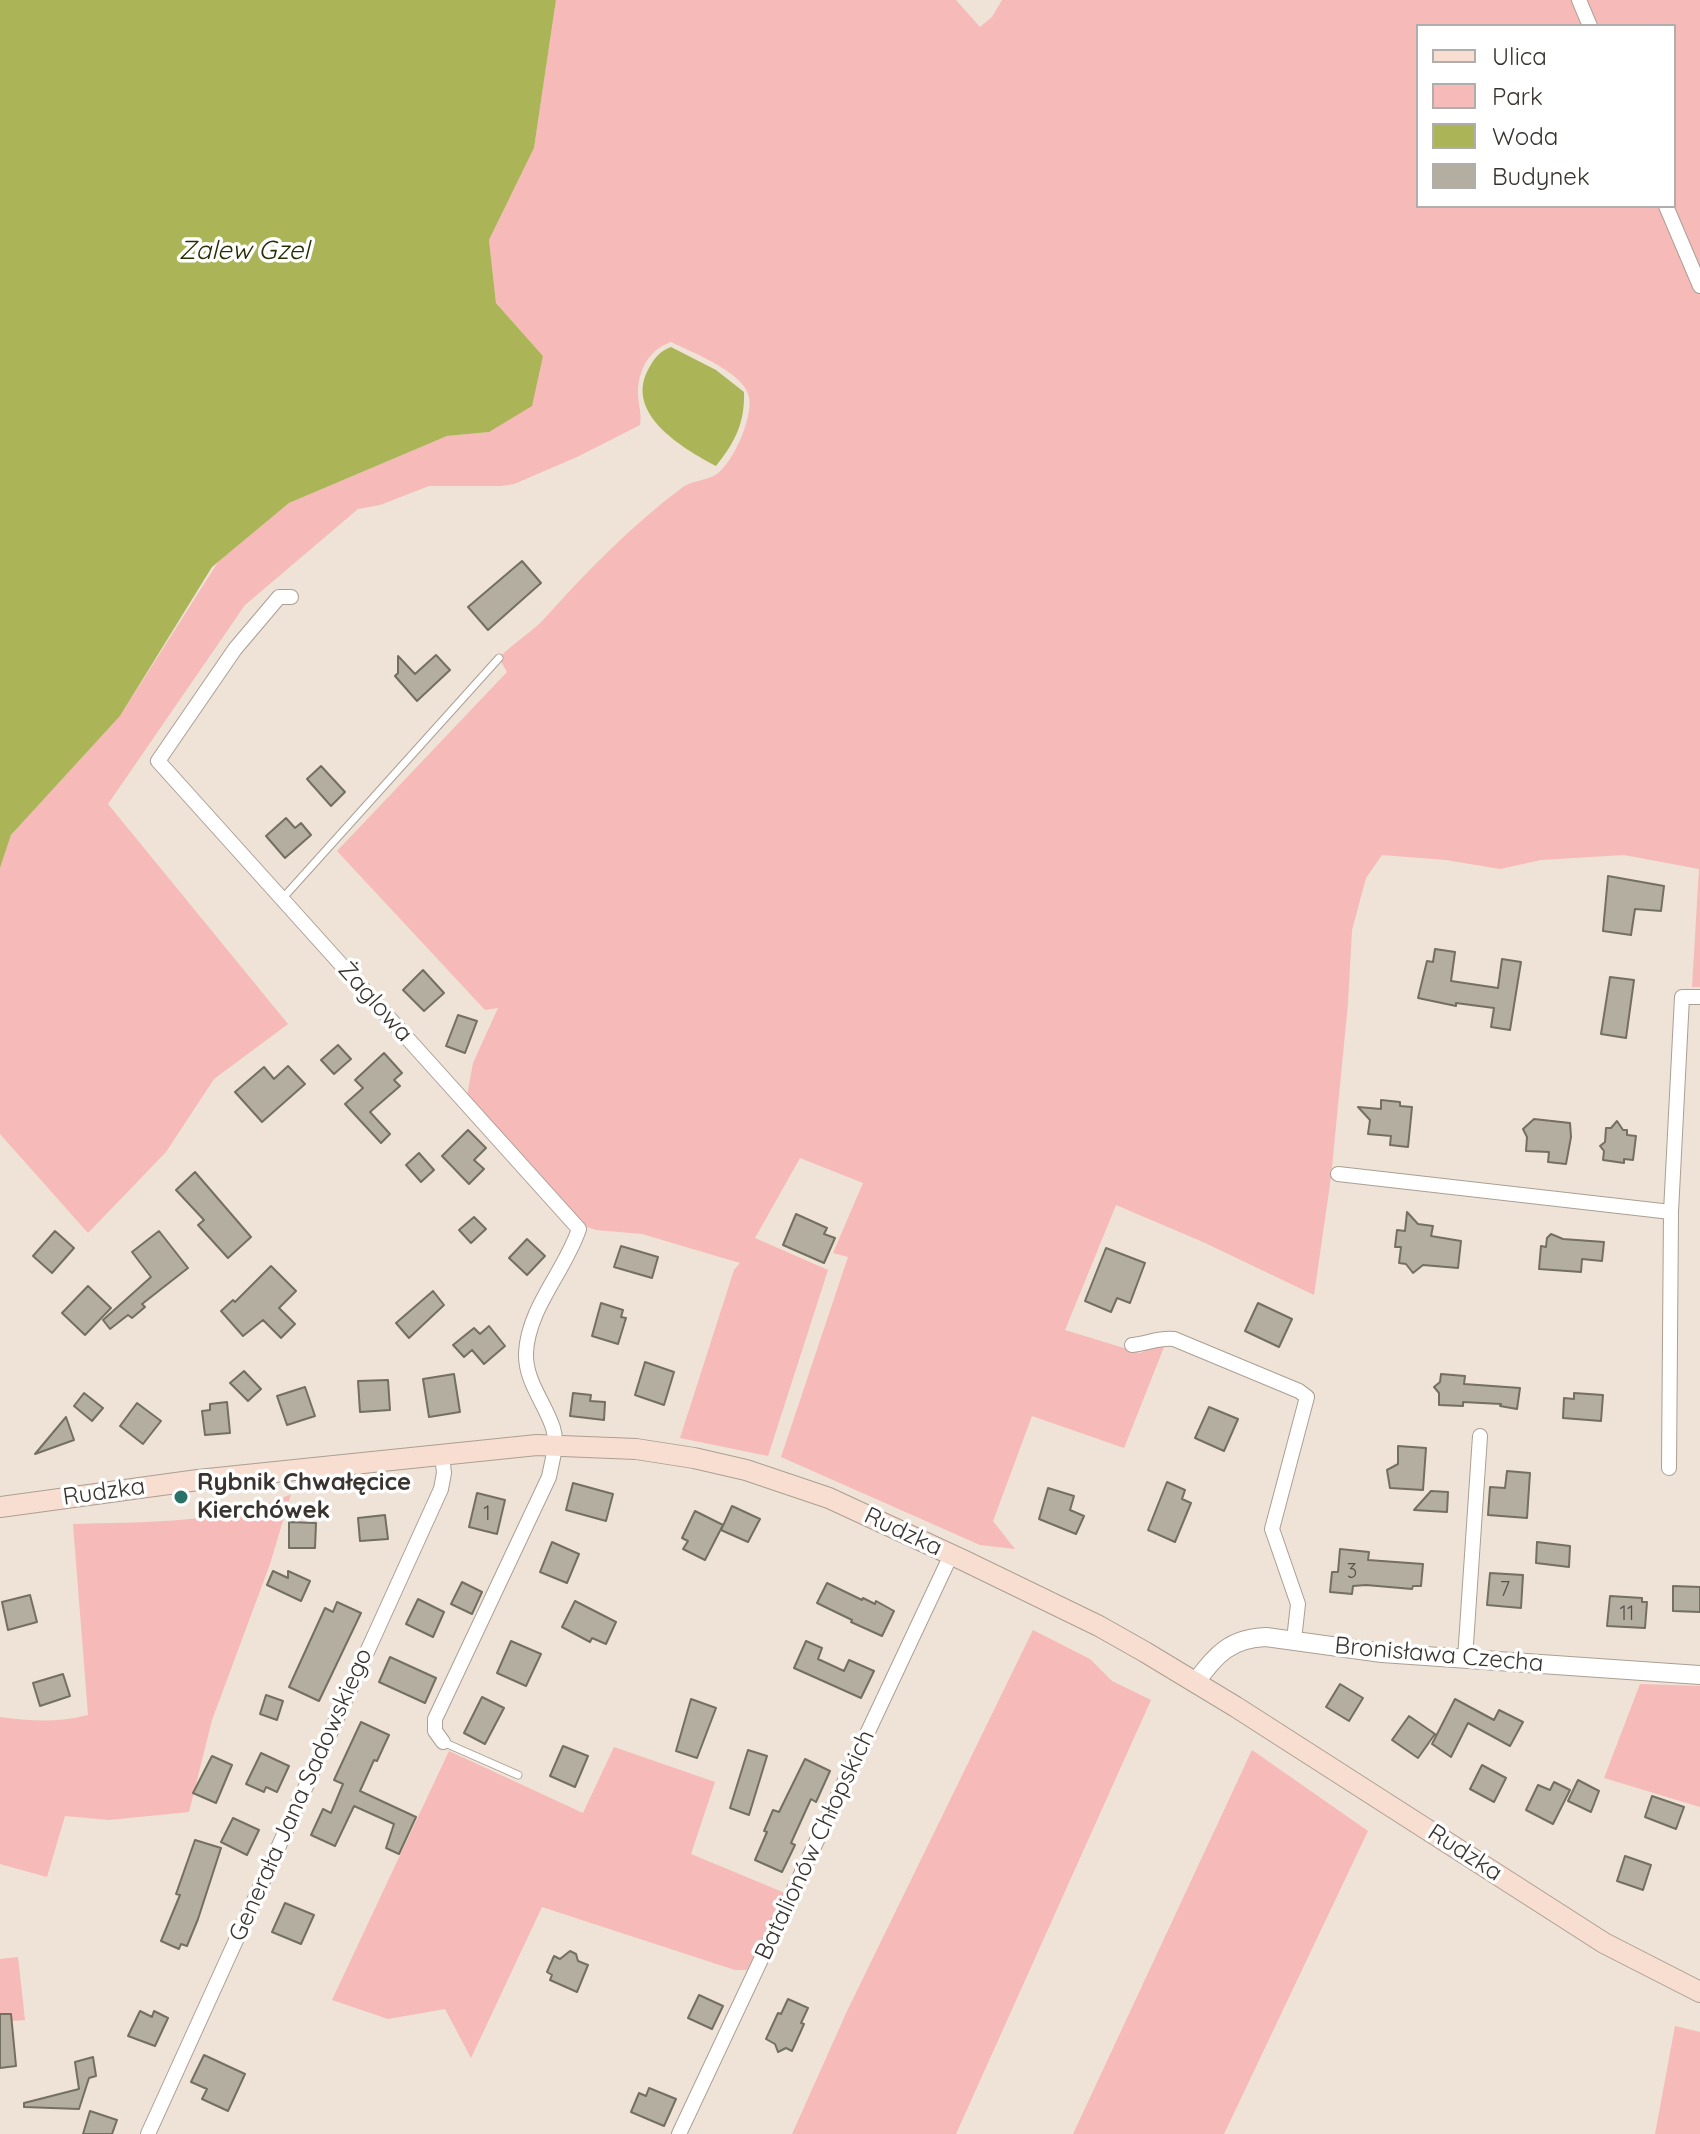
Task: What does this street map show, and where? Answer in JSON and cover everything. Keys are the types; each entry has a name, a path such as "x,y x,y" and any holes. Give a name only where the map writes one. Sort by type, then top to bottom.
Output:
{"main road":[{"name":"Rudzka","path":"0,1507 198,1480 555,1445 656,1451 746,1470 829,1498 1099,1626 1196,1682 1591,1935 1645,1966 1700,1992"}],"street":[{"path":"1579,0 1589,24"},
{"path":"1667,208 1700,286"},
{"name":"Żaglowa","path":"291,597 279,597 235,649 158,761 579,1229 543,1300 527,1347 529,1375 554,1430 555,1445"},
{"path":"1669,1468 1671,1212 1682,997 1700,997"},
{"path":"1338,1174 1671,1212"},
{"path":"1132,1345 1162,1337 1174,1339 1307,1397 1272,1529 1298,1604 1294,1640"},
{"path":"1465,1659 1480,1436"},
{"path":"443,1742 435,1731 435,1719 549,1477 555,1445"},
{"name":"Generała Jana Sadowskiego","path":"148,2134 441,1489 444,1473 442,1454"},
{"name":"Batalionów Chłopskich","path":"679,2134 951,1555"},
{"name":"Bronisława Czecha","path":"1196,1682 1212,1659 1235,1642 1256,1637 1382,1653 1700,1675"}],"lane":[{"path":"282,899 499,658"},
{"path":"443,1742 518,1775"}],"green space":[{"path":"556,0 956,0 980,27 992,17 1002,0 1700,0 1700,987 1692,987 1699,869 1624,855 1541,860 1500,869 1446,860 1382,855 1366,878 1352,930 1331,1177 1314,1295 1116,1205 1065,1330 1140,1353 1166,1342 1124,1448 1032,1416 993,1521 1015,1549 980,1545 781,1457 848,1257 833,1253 863,1183 800,1158 755,1238 828,1270 768,1456 680,1438 734,1270 740,1263 642,1234 596,1230 581,1225 467,1096 473,1063 498,1008 485,1010 337,851 507,672 499,658 504,653 540,623 646,517 683,487 717,474 730,459 748,416 749,397 745,388 716,364 671,342 651,355 643,368 638,393 640,425 514,484 429,486 380,505 358,509 245,605 108,804 288,1024 214,1079 166,1152 88,1233 0,1134 0,868 11,835 120,716 218,562 289,503 447,436 489,432 543,356 496,303 489,240 534,148"},
{"path":"291,1494 270,1564 212,1720 189,1812 109,1820 65,1816 47,1877 0,1864 0,1717 44,1720 88,1715 73,1524 185,1520 242,1511"},
{"path":"1033,1630 1090,1659 1112,1681 1151,1700 956,2134 792,2134 848,2009"},
{"path":"1640,1684 1700,1686 1700,1807 1604,1778"},
{"path":"614,1747 715,1782 691,1854 785,1893 747,1970 735,1970 542,1907 471,2058 445,2009 388,2019 332,2000 449,1751 583,1813"},
{"path":"1252,1750 1368,1831 1224,2134 1073,2134"},
{"path":"18,1957 25,2020 0,2022 0,1959"},
{"path":"1675,2026 1700,2032 1700,2134 1655,2134"}],"water":[{"name":"Zalew Gzel","path":"0,0 556,0 534,148 489,240 496,303 543,356 532,406 489,432 447,436 289,503 212,567 120,716 11,835 0,868"},
{"path":"671,347 716,370 744,392 738,432 716,466 673,439 650,414 644,400 643,384 649,368 658,355"}],"building":[{"path":"522,561 541,583 488,630 468,607"},
{"path":"436,655 450,670 417,701 395,676 398,673 398,656 415,674"},
{"path":"321,766 345,792 331,806 307,779"},
{"path":"286,818 295,828 301,823 311,835 285,858 266,836"},
{"path":"1608,876 1664,886 1661,911 1635,909 1631,935 1603,931"},
{"path":"1435,949 1455,952 1451,981 1498,988 1502,959 1521,962 1510,1030 1491,1027 1494,1008 1456,1003 1456,1006 1418,998 1427,961 1433,962"},
{"path":"423,970 444,993 424,1011 403,990"},
{"path":"1610,977 1634,980 1626,1038 1601,1034"},
{"path":"458,1015 477,1021 465,1053 446,1046"},
{"path":"338,1045 351,1059 334,1074 321,1060"},
{"path":"384,1053 402,1073 394,1080 400,1086 370,1112 390,1134 381,1143 345,1104 363,1088 355,1080"},
{"path":"288,1066 305,1084 262,1122 235,1092 264,1067 274,1079"},
{"path":"1381,1100 1412,1107 1408,1147 1390,1145 1391,1136 1368,1134 1370,1120 1358,1107 1381,1109"},
{"path":"1534,1119 1570,1123 1566,1164 1548,1162 1549,1152 1526,1151 1527,1137 1523,1129"},
{"path":"1617,1121 1623,1130 1627,1130 1627,1135 1636,1136 1633,1160 1624,1159 1624,1163 1603,1160 1604,1151 1600,1146 1605,1142 1606,1128 1611,1128"},
{"path":"468,1130 486,1148 474,1160 484,1169 469,1184 442,1156"},
{"path":"419,1153 434,1170 421,1182 406,1165"},
{"path":"195,1172 251,1237 228,1258 198,1225 204,1220 176,1190"},
{"path":"1407,1212 1418,1224 1433,1226 1431,1236 1461,1241 1458,1268 1423,1265 1413,1273 1406,1264 1399,1263 1401,1247 1395,1247 1397,1230 1405,1231"},
{"path":"796,1214 827,1228 824,1234 835,1238 824,1263 783,1245"},
{"path":"474,1217 486,1229 471,1243 459,1230"},
{"path":"55,1231 74,1248 52,1273 33,1256"},
{"path":"159,1231 188,1268 142,1304 145,1307 132,1318 128,1315 110,1329 103,1320 151,1277 132,1252"},
{"path":"1551,1234 1563,1239 1604,1242 1602,1261 1582,1259 1581,1272 1539,1269 1541,1246 1546,1247"},
{"path":"527,1239 545,1256 527,1275 509,1258"},
{"path":"621,1246 658,1257 652,1278 614,1267"},
{"path":"1106,1248 1145,1263 1130,1303 1117,1298 1111,1312 1085,1301"},
{"path":"271,1266 296,1291 279,1308 295,1324 281,1338 263,1320 243,1336 221,1311 233,1300 235,1302"},
{"path":"88,1286 111,1308 85,1335 62,1313"},
{"path":"433,1291 444,1305 409,1338 396,1323"},
{"path":"601,1303 623,1310 621,1317 626,1318 618,1344 592,1336"},
{"path":"1258,1303 1292,1319 1279,1347 1245,1331"},
{"path":"489,1326 505,1346 484,1364 472,1350 464,1357 453,1345 474,1328 480,1334"},
{"path":"645,1362 674,1372 664,1405 635,1395"},
{"path":"244,1371 261,1389 248,1401 230,1383"},
{"path":"454,1374 460,1412 429,1417 423,1379"},
{"path":"1441,1374 1465,1376 1464,1384 1520,1388 1517,1409 1501,1404 1463,1402 1463,1406 1439,1405 1439,1393 1434,1387 1440,1382"},
{"path":"388,1380 390,1410 360,1412 358,1381"},
{"path":"305,1387 315,1416 287,1425 277,1396"},
{"path":"84,1393 103,1408 92,1421 74,1406"},
{"path":"573,1393 591,1395 590,1401 605,1402 604,1420 570,1416"},
{"path":"1574,1393 1603,1395 1601,1421 1563,1418 1564,1398 1574,1399"},
{"path":"227,1402 230,1433 205,1435 202,1411 210,1410 210,1404"},
{"path":"137,1403 161,1421 143,1444 120,1426"},
{"path":"1209,1407 1238,1419 1224,1451 1195,1438"},
{"path":"66,1417 74,1440 35,1454"},
{"path":"1398,1446 1426,1448 1423,1490 1390,1488 1387,1470 1398,1464"},
{"path":"1507,1471 1530,1473 1527,1518 1488,1515 1490,1487 1505,1488"},
{"path":"1167,1482 1185,1490 1182,1499 1191,1503 1175,1542 1148,1530"},
{"path":"573,1483 613,1494 606,1521 566,1510"},
{"path":"1048,1488 1074,1496 1070,1510 1084,1516 1076,1534 1039,1519"},
{"path":"1431,1491 1448,1492 1447,1512 1414,1510"},
{"path":"477,1493 505,1500 497,1534 469,1527"},
{"path":"732,1506 760,1519 748,1542 721,1530"},
{"path":"695,1511 723,1525 705,1560 683,1549 688,1541 682,1538"},
{"path":"385,1515 388,1539 360,1541 358,1518"},
{"path":"289,1522 316,1523 315,1548 289,1548"},
{"path":"552,1542 579,1554 567,1583 540,1572"},
{"path":"1537,1542 1570,1546 1569,1567 1536,1563"},
{"path":"1340,1549 1369,1552 1368,1560 1423,1564 1421,1586 1413,1586 1412,1589 1366,1585 1353,1586 1352,1594 1330,1592 1332,1572 1338,1572"},
{"path":"273,1571 288,1578 288,1571 310,1581 301,1601 267,1585"},
{"path":"1490,1573 1523,1575 1521,1608 1487,1605"},
{"path":"462,1582 482,1592 472,1614 451,1604"},
{"path":"827,1583 894,1611 882,1636 817,1603"},
{"path":"1673,1586 1700,1587 1700,1612 1673,1611"},
{"path":"30,1595 37,1622 8,1630 2,1602"},
{"path":"1610,1596 1642,1598 1642,1602 1647,1602 1645,1628 1607,1626"},
{"path":"418,1599 444,1612 433,1637 406,1624"},
{"path":"575,1601 616,1622 606,1644 592,1638 590,1642 562,1627"},
{"path":"337,1602 361,1613 319,1701 289,1687 325,1608 333,1612"},
{"path":"511,1641 541,1654 526,1686 497,1673"},
{"path":"806,1641 822,1648 818,1659 844,1671 849,1660 874,1671 861,1698 794,1668"},
{"path":"390,1657 436,1678 425,1703 379,1682"},
{"path":"63,1674 70,1696 40,1706 33,1683"},
{"path":"1340,1684 1363,1698 1349,1721 1326,1707"},
{"path":"266,1695 283,1701 277,1720 260,1714"},
{"path":"482,1697 504,1708 485,1744 464,1733"},
{"path":"691,1699 716,1708 697,1758 676,1751"},
{"path":"1455,1699 1494,1720 1499,1710 1523,1722 1510,1746 1468,1723 1451,1757 1432,1744"},
{"path":"1409,1716 1435,1734 1418,1758 1392,1740"},
{"path":"361,1722 389,1735 360,1791 416,1817 399,1854 386,1848 394,1824 354,1806 335,1846 311,1835 323,1809 331,1813 343,1784 334,1780"},
{"path":"563,1746 588,1756 575,1787 550,1776"},
{"path":"748,1750 767,1756 749,1815 730,1808"},
{"path":"261,1753 289,1766 277,1792 266,1787 264,1792 246,1784"},
{"path":"212,1756 232,1765 216,1803 193,1793"},
{"path":"805,1759 830,1771 816,1802 811,1799 782,1872 755,1860 773,1810 779,1812"},
{"path":"1482,1765 1506,1778 1494,1802 1470,1789"},
{"path":"1578,1780 1599,1791 1591,1812 1568,1801"},
{"path":"1554,1782 1570,1790 1553,1824 1526,1810 1538,1785 1550,1790"},
{"path":"1652,1796 1684,1807 1676,1829 1645,1817"},
{"path":"233,1818 259,1830 247,1855 221,1842"},
{"path":"195,1840 221,1848 187,1946 181,1944 179,1949 161,1941 180,1895 176,1894"},
{"path":"1625,1856 1651,1865 1643,1890 1617,1881"},
{"path":"285,1903 314,1915 301,1944 272,1932"},
{"path":"570,1951 576,1954 578,1961 588,1965 577,1992 550,1980 552,1975 547,1972 554,1956 560,1959"},
{"path":"699,1995 723,2006 712,2029 688,2018"},
{"path":"788,1999 808,2008 792,2051 786,2048 778,2052 775,2044 766,2039"},
{"path":"140,2011 152,2017 154,2011 168,2018 155,2046 128,2036"},
{"path":"0,2014 11,2014 16,2066 0,2068"},
{"path":"204,2055 245,2074 228,2111 202,2099 207,2089 191,2082"},
{"path":"93,2057 96,2076 89,2078 79,2109 24,2107 24,2103 79,2089 75,2062"},
{"path":"649,2088 676,2099 664,2126 631,2112 639,2093 646,2096"},
{"path":"90,2111 117,2120 112,2134 83,2134"}],"place":[{"name":"Rybnik Chwałęcice Kierchówek","path":"181,1497"}]}
